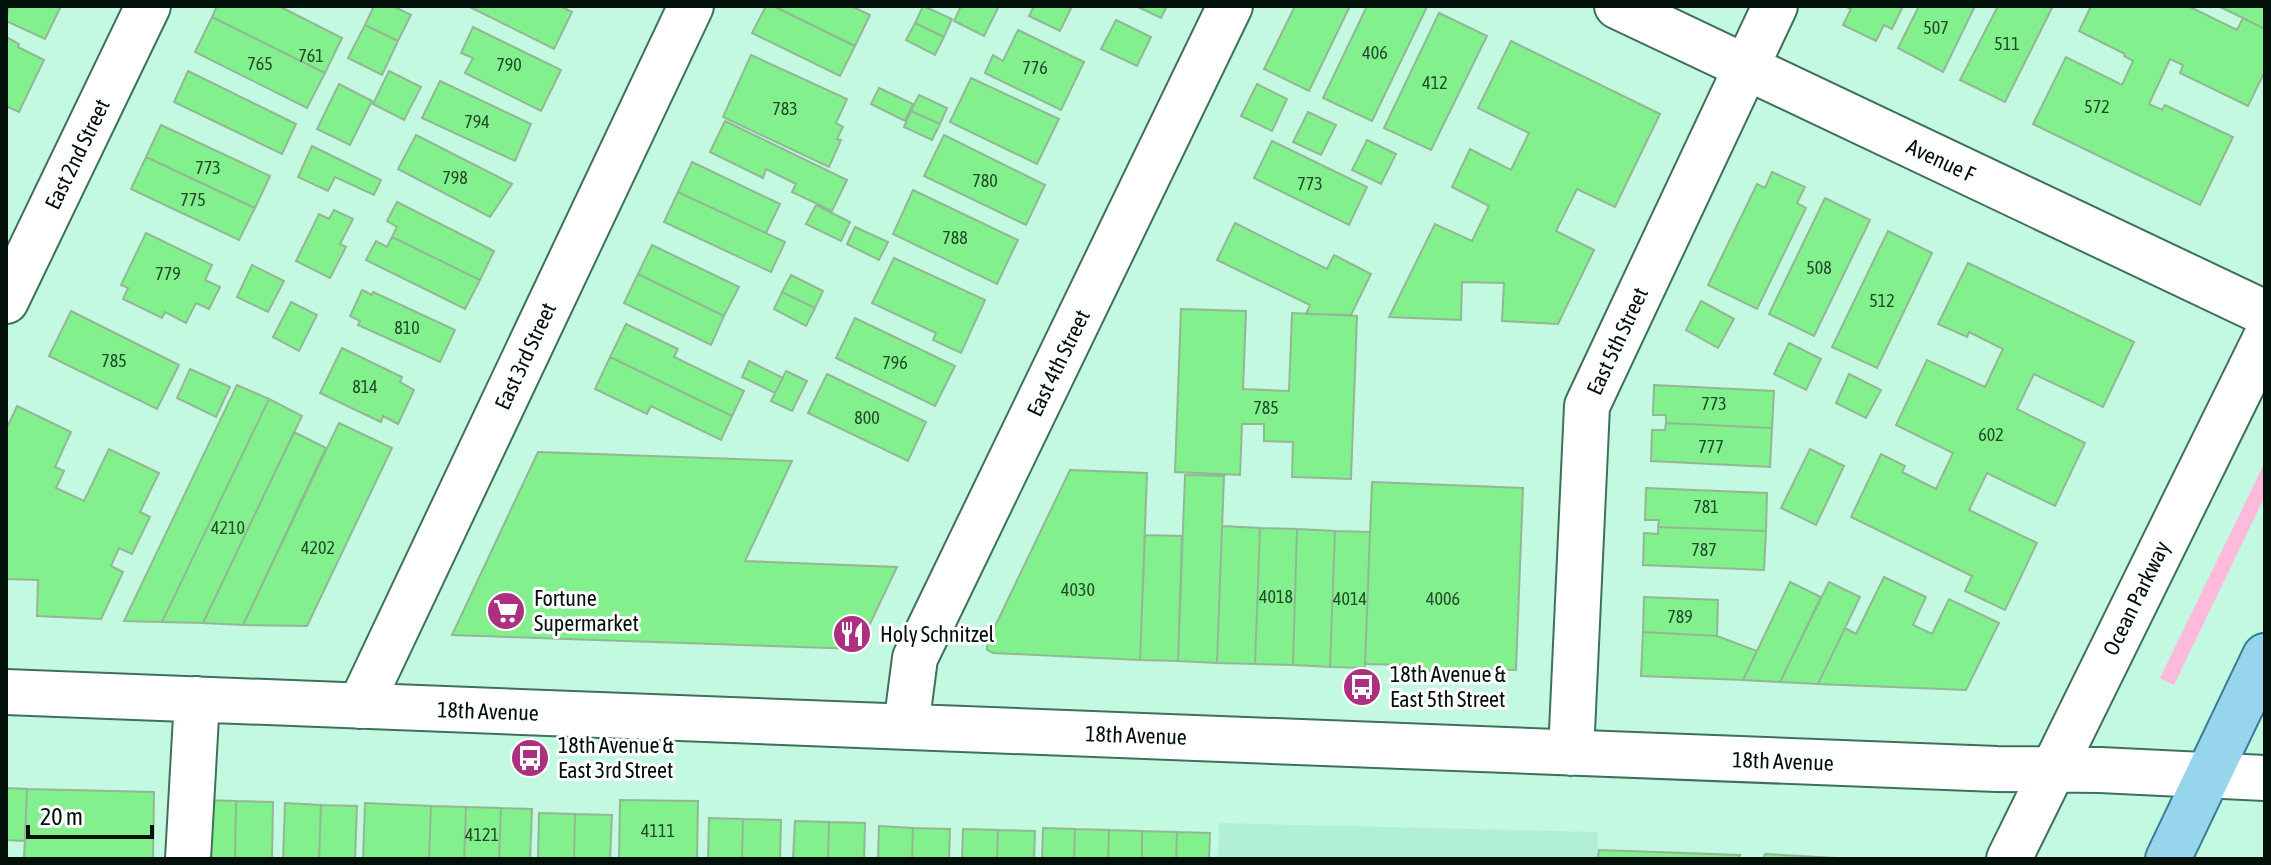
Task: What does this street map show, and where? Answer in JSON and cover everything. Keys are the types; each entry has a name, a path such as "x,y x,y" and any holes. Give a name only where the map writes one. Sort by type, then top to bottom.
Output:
{"main road":[{"path":"2168,859 2265,656"}],"street":[{"name":"East 2nd Street","path":"6,301 148,6"},
{"name":"East 3rd Street","path":"360,706 691,6"},
{"name":"East 4th Street","path":"906,727 915,658 1230,6"},
{"name":"Avenue F","path":"1617,6 2265,313"},
{"name":"East 5th Street","path":"1571,753 1587,406 1775,6"},
{"name":"Ocean Parkway","path":"2009,859 2265,339"},
{"name":"18th Avenue","path":"6,692 2265,778"},
{"path":"188,859 197,699"}],"shaded area":[{"path":"2265,462 2265,496 2174,685 2160,678"},
{"path":"1219,823 1598,832 1598,859 1218,859"}],"building":[{"path":"9,6 61,6 45,39 6,21"},
{"path":"217,6 279,6 342,38 325,73 212,17"},
{"path":"374,6 393,6 411,15 398,41 365,25"},
{"path":"468,6 560,6 572,12 554,49"},
{"path":"766,6 773,6 855,46 840,76 752,33"},
{"path":"773,6 851,6 870,15 855,46"},
{"path":"923,6 952,19 944,37 915,23"},
{"path":"961,6 999,6 984,36 954,21"},
{"path":"1034,6 1072,6 1060,31 1029,16"},
{"path":"1136,6 1167,6 1161,18"},
{"path":"1295,6 1350,6 1309,91 1264,69"},
{"path":"1367,6 1427,7 1372,121 1323,98"},
{"path":"1844,6 1903,6 1892,29 1884,25 1876,41 1843,25 1851,9"},
{"path":"1919,6 1975,6 1943,72 1898,48"},
{"path":"1998,6 2053,6 2005,102 1960,80"},
{"path":"2091,6 2188,6 2237,30 2243,18 2265,29 2265,71 2248,106 2180,73 2183,65 2170,59 2149,104 2162,110 2165,105 2233,137 2200,205 2033,124 2066,57 2122,85 2133,61 2079,31"},
{"path":"2218,6 2265,6 2265,29 2243,18"},
{"path":"1439,13 1487,36 1431,150 1384,128"},
{"path":"212,17 325,73 307,108 195,52"},
{"path":"1116,20 1151,37 1137,66 1101,49"},
{"path":"915,23 944,37 935,55 906,40"},
{"path":"365,25 398,41 382,75 348,58"},
{"path":"473,27 561,70 541,111 465,73 473,58 461,53"},
{"path":"1018,30 1084,62 1061,110 985,73 993,55 1003,61"},
{"path":"6,37 44,60 19,112 6,106"},
{"path":"1511,41 1660,114 1615,207 1577,189 1556,231 1594,250 1558,324 1502,321 1504,283 1462,282 1461,320 1389,317 1435,224 1472,241 1489,206 1452,187 1470,149 1511,170 1529,133 1478,108"},
{"path":"751,55 847,99 836,123 843,127 837,139 841,140 829,167 723,117"},
{"path":"188,71 296,124 282,154 174,102"},
{"path":"389,71 421,87 404,120 373,104"},
{"path":"971,78 1059,119 1037,164 950,122"},
{"path":"440,81 531,124 515,161 422,118"},
{"path":"339,84 372,101 350,145 317,129"},
{"path":"1257,84 1287,99 1272,131 1241,116"},
{"path":"879,88 913,104 905,121 871,104"},
{"path":"919,95 947,108 940,124 911,111"},
{"path":"911,111 940,124 932,140 904,127"},
{"path":"1308,112 1336,125 1321,155 1293,142"},
{"path":"725,121 847,180 832,211 792,192 796,184 766,169 763,178 710,152"},
{"path":"161,125 270,176 255,208 146,157"},
{"path":"416,135 512,184 490,217 398,169"},
{"path":"944,135 1045,185 1026,225 924,176"},
{"path":"1367,140 1396,154 1381,184 1352,170"},
{"path":"1272,141 1367,187 1349,225 1254,178"},
{"path":"312,146 381,180 374,195 335,177 328,191 298,177"},
{"path":"146,157 255,208 239,240 131,189"},
{"path":"692,162 780,204 766,233 678,192"},
{"path":"1772,172 1805,187 1797,203 1806,208 1757,309 1708,285 1757,184 1765,188"},
{"path":"913,190 1018,240 997,284 893,234"},
{"path":"678,192 785,242 771,272 664,222"},
{"path":"1825,198 1870,220 1814,336 1769,314"},
{"path":"397,202 494,251 480,280 392,237 397,227 387,221"},
{"path":"816,205 850,222 841,241 806,224"},
{"path":"334,210 353,219 340,244 346,247 330,278 296,261 319,214 329,219"},
{"path":"1235,223 1327,269 1334,255 1371,274 1351,315 1306,314 1310,305 1217,260"},
{"path":"855,227 888,242 879,260 847,244"},
{"path":"1888,231 1932,253 1877,368 1832,347"},
{"path":"146,233 212,265 205,280 220,287 209,309 196,303 186,323 165,312 162,318 123,299 128,288 121,285"},
{"path":"392,237 480,280 465,309 366,260 376,241 387,247"},
{"path":"652,245 739,287 724,316 638,274"},
{"path":"894,258 985,300 961,353 933,340 936,333 872,303"},
{"path":"1968,263 2134,342 2103,407 2034,374 2017,409 2085,443 2055,506 1987,473 1969,510 2037,543 2005,610 1965,591 1972,576 1851,517 1881,454 1905,466 1902,472 1936,489 1953,453 1896,425 1927,360 1985,387 2003,349 1969,332 1967,337 1938,324"},
{"path":"252,265 284,281 268,312 237,297"},
{"path":"638,274 724,316 711,345 624,303"},
{"path":"791,275 823,291 815,308 782,292"},
{"path":"362,290 372,295 373,292 455,330 440,362 358,325 360,321 350,316"},
{"path":"782,292 815,308 806,326 774,309"},
{"path":"1701,301 1734,319 1718,348 1686,330"},
{"path":"291,302 317,315 299,351 273,337"},
{"path":"1181,309 1246,311 1243,389 1289,391 1292,313 1357,316 1351,479 1292,477 1293,442 1264,441 1264,424 1242,424 1240,475 1175,472"},
{"path":"71,311 179,365 157,409 49,356"},
{"path":"855,318 955,366 935,406 836,358"},
{"path":"626,324 678,349 674,357 744,391 732,416 610,357"},
{"path":"1789,343 1821,359 1806,390 1774,374"},
{"path":"342,348 402,377 400,382 414,390 398,424 383,416 381,422 320,393"},
{"path":"610,357 732,416 721,440 651,406 647,414 595,389"},
{"path":"749,361 783,378 775,393 742,377"},
{"path":"190,369 230,387 216,417 177,398"},
{"path":"786,371 807,381 792,411 771,401"},
{"path":"827,374 926,422 908,461 808,413"},
{"path":"1849,374 1881,390 1866,418 1836,403"},
{"path":"237,385 269,399 162,622 124,621"},
{"path":"1654,385 1774,391 1772,428 1666,423 1666,415 1653,415"},
{"path":"269,399 302,416 203,623 162,622"},
{"path":"17,406 71,432 55,467 64,471 56,488 84,501 109,449 159,473 140,512 150,517 132,554 119,548 111,566 123,572 101,619 37,616 38,580 6,579 6,430"},
{"path":"339,423 392,448 307,626 243,625"},
{"path":"1666,423 1772,428 1770,467 1651,461 1652,430 1665,430"},
{"path":"294,432 326,448 243,625 203,623"},
{"path":"1810,449 1844,466 1816,525 1781,508"},
{"path":"538,452 792,461 745,561 897,567 858,649 452,635"},
{"path":"1070,470 1147,473 1140,660 993,653 987,650 987,643"},
{"path":"1185,475 1224,476 1217,663 1178,661"},
{"path":"1372,482 1523,488 1516,670 1479,669 1478,673 1405,670 1405,665 1365,664"},
{"path":"1646,488 1767,493 1766,531 1658,527 1659,520 1645,520"},
{"path":"1222,526 1260,528 1255,664 1217,663"},
{"path":"1658,527 1766,531 1764,570 1643,565 1644,533 1658,534"},
{"path":"1260,528 1297,529 1293,665 1255,664"},
{"path":"1297,529 1335,531 1330,667 1293,665"},
{"path":"1335,531 1370,532 1365,668 1330,667"},
{"path":"1145,535 1182,536 1178,661 1140,660"},
{"path":"1884,577 1926,597 1913,625 1932,634 1949,599 1999,623 1966,690 1818,684 1845,628 1856,634"},
{"path":"1790,582 1821,597 1780,682 1743,680"},
{"path":"1829,582 1860,597 1818,684 1780,682"},
{"path":"1644,597 1718,600 1717,636 1643,632"},
{"path":"1643,632 1717,636 1757,651 1743,680 1641,676"},
{"path":"6,788 27,789 25,841 6,840"},
{"path":"27,789 154,792 153,859 24,859"},
{"path":"201,800 236,801 235,859 199,859"},
{"path":"620,800 698,801 697,859 619,859"},
{"path":"236,801 273,802 272,859 235,859"},
{"path":"285,803 321,805 319,859 283,859"},
{"path":"365,803 431,806 429,859 363,859"},
{"path":"321,805 357,806 355,859 319,859"},
{"path":"431,806 466,807 464,859 429,859"},
{"path":"466,807 501,808 499,859 464,859"},
{"path":"501,808 532,809 530,859 499,859"},
{"path":"539,813 575,814 574,859 538,859"},
{"path":"575,814 612,815 610,859 574,859"},
{"path":"709,818 743,819 742,859 708,859"},
{"path":"743,819 781,820 780,859 742,859"},
{"path":"795,821 829,822 828,859 793,859"},
{"path":"829,822 865,823 864,859 828,859"},
{"path":"879,826 913,828 912,859 878,859"},
{"path":"913,828 950,829 949,859 912,859"},
{"path":"1043,828 1075,829 1074,859 1042,859"},
{"path":"963,829 998,830 997,859 962,859"},
{"path":"1075,829 1109,830 1108,859 1074,859"},
{"path":"998,830 1035,831 1034,859 997,859"},
{"path":"1109,830 1142,831 1142,859 1108,859"},
{"path":"1142,831 1177,832 1176,859 1142,859"},
{"path":"1177,832 1210,833 1209,859 1176,859"},
{"path":"1599,850 1740,855 1738,859 1598,859"},
{"path":"1765,854 1855,859 1763,859"}],"place":[{"name":"Fortune Supermarket","path":"506,611"},
{"name":"Holy Schnitzel","path":"852,634"},
{"name":"18th Avenue & East 5th Street","path":"1362,687"},
{"name":"18th Avenue & East 3rd Street","path":"530,758"}]}
